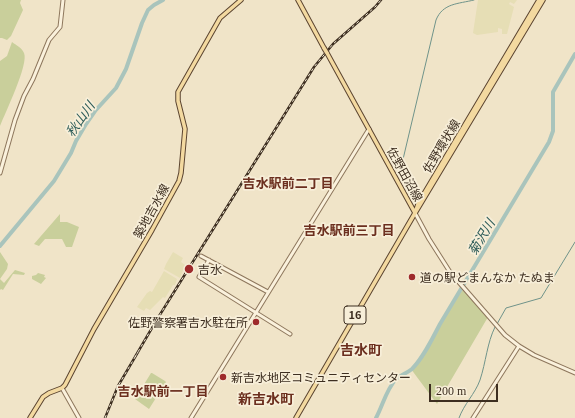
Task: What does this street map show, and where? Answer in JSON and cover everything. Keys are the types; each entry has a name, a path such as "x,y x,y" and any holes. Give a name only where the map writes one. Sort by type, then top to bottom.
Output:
{"main road":[{"name":"築地吉水線","path":"62,388 179,181 186,129 178,101 178,92 220,18 241,0"},
{"name":"佐野田沼線","path":"296,418 415,213 298,0"},
{"name":"佐野環状線","path":"415,213 418,204 539,0"},
{"name":"佐野環状線","path":"415,213 543,0"},
{"path":"30,418 43,397 62,388"}],"street":[{"path":"0,173 15,120 24,96 49,40 60,27 64,0"},
{"path":"191,418 369,129"},
{"path":"415,213 450,272 501,331 519,346 534,355 575,373"},
{"path":"202,256 268,292"},
{"path":"209,260 199,277 290,334"},
{"path":"473,418 519,346"},
{"path":"62,388 79,418"}],"shaded area":[{"path":"478,0 517,0 514,4 510,2 509,4 514,7 507,34 502,34 502,29 498,28 498,32 477,35 473,33"},
{"path":"173,252 183,258 181,262 185,265 180,278 164,269"},
{"path":"164,271 177,279 175,285 173,285 165,298 163,297 150,310 146,308 144,311 137,307 147,293 150,291 152,292"}],"green space":[{"path":"0,0 21,0 20,3 23,10 11,36 7,40 0,38"},
{"path":"12,42 23,51 25,59 20,78 0,126 0,61 7,56"},
{"path":"60,214 60,222 67,222 79,227 72,247 66,247 62,239 45,239 39,246 34,244"},
{"path":"0,252 8,264 7,269 0,279"},
{"path":"15,270 25,273 24,275 13,274 3,290 0,290 0,279 4,283"},
{"path":"38,273 45,275 44,277 46,278 41,284 32,279 32,276"},
{"path":"464,288 488,317 437,404 411,369 418,362 449,309"},
{"path":"151,373 166,382 149,409 135,399"}],"waterway":[{"name":"秋山川","path":"0,246 54,181 86,124 95,111 116,88 126,69 148,10 163,0"},
{"path":"400,172 436,20 439,14 447,7 474,0"},
{"name":"菊沢川","path":"376,418 393,383 396,379 412,369 431,342 440,324 549,142 553,131 553,92 575,54"},
{"path":"497,324 506,308 541,298 575,242"},
{"path":"459,418 480,380 490,340 495,327"}],"railway":[{"path":"135,357 314,67 333,44 381,0"},
{"path":"105,418 118,386 138,352"}],"place":[{"name":"吉水","path":"189,269"},
{"name":"道の駅どまんなか たぬま","path":"412,277"},
{"name":"佐野警察署吉水駐在所","path":"256,322"},
{"name":"新吉水地区コミュニティセンター","path":"223,377"}],"district":[{"name":"吉水駅前二丁目","path":"288,183"},
{"name":"吉水駅前三丁目","path":"349,230"},
{"name":"吉水町","path":"361,350"},
{"name":"吉水駅前一丁目","path":"163,391"},
{"name":"新吉水町","path":"266,399"}]}
